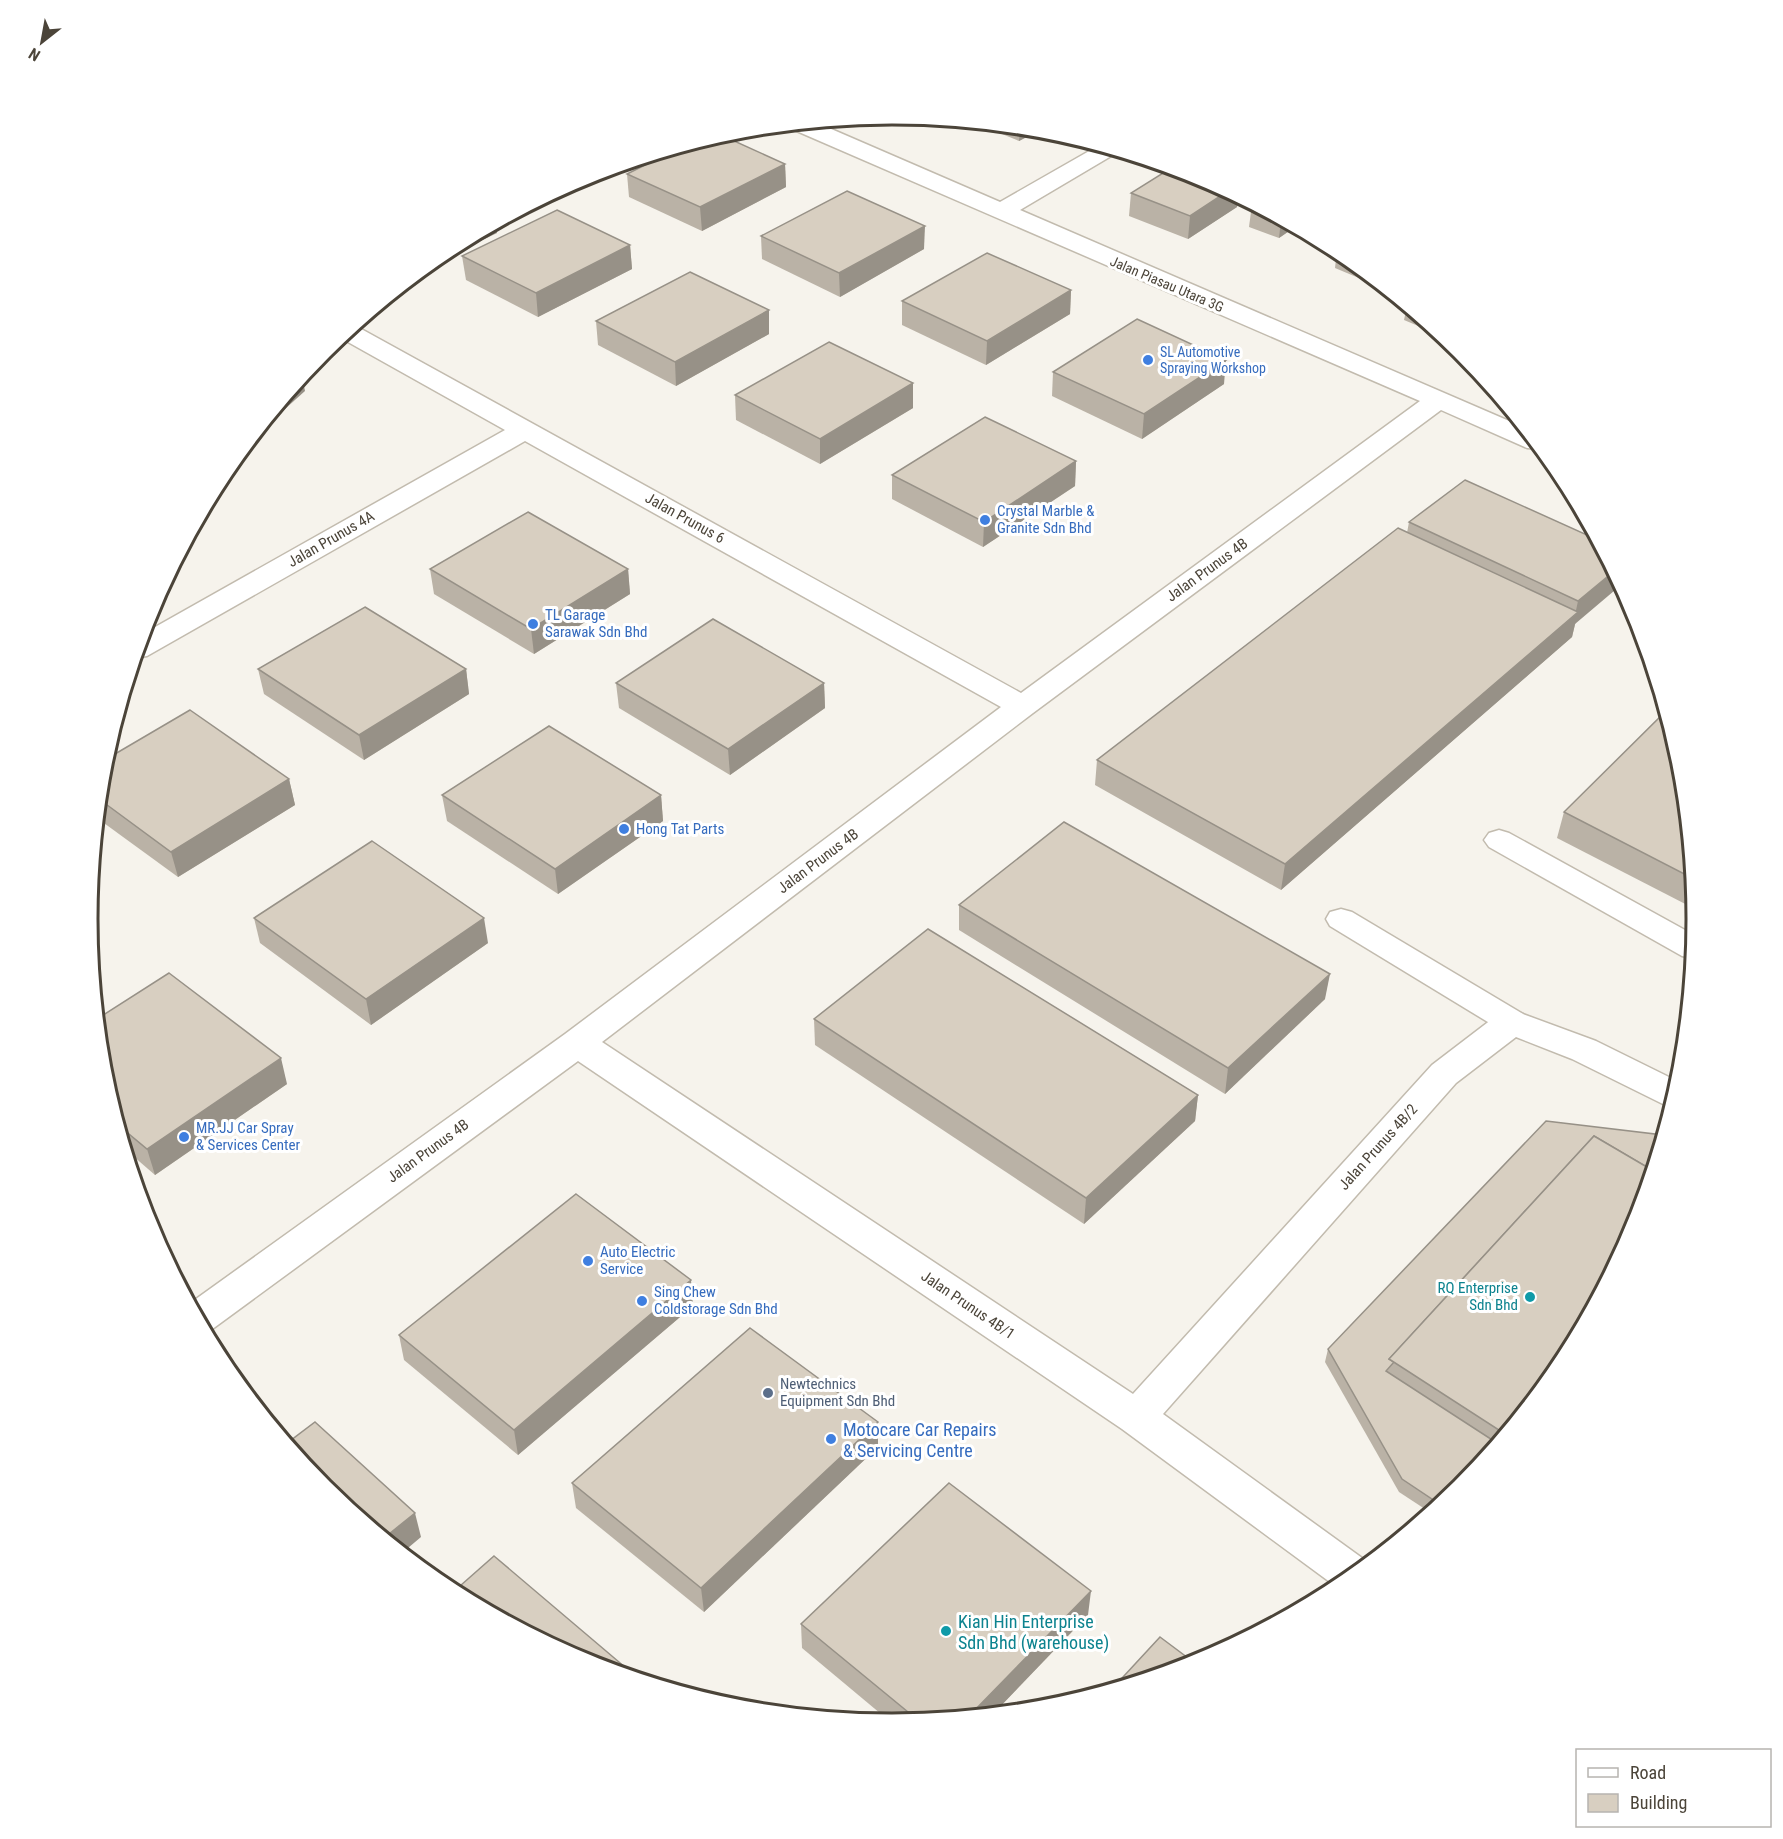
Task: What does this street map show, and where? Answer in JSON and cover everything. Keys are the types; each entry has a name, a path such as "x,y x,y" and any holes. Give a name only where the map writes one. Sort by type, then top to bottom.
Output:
{"street":[{"name":"Jalan Piasau Utara 3G","path":"813,130 1520,435"},
{"path":"1000,212 1100,154"},
{"name":"Jalan Prunus 6","path":"355,335 1022,706"},
{"name":"Jalan Prunus 4B","path":"203,1315 577,1043 1022,706 1438,400"},
{"name":"Jalan Prunus 4A","path":"147,644 526,429"},
{"path":"1512,1022 1584,1050 1666,1091"},
{"name":"Jalan Prunus 4B/2","path":"1136,1417 1444,1074 1512,1022"},
{"name":"Jalan Prunus 4B/1","path":"577,1043 1136,1417 1346,1570"}],"lane":[{"path":"1499,840 1685,944"},
{"path":"1341,919 1512,1022"}],"building":[{"path":"735,141 785,164 700,207 627,174 644,166"},
{"path":"1162,174 1219,197 1190,216 1131,193"},
{"path":"847,191 925,226 839,273 761,236"},
{"path":"557,210 630,245 536,293 462,256"},
{"path":"987,253 1071,290 987,341 902,301"},
{"path":"690,272 769,310 675,362 596,321"},
{"path":"1137,319 1226,360 1144,414 1053,372"},
{"path":"829,342 913,383 820,439 735,395"},
{"path":"985,417 1076,461 984,522 892,475"},
{"path":"1465,480 1586,534 1608,576 1578,601 1409,522"},
{"name":"TL Garage Sarawak Sdn Bhd","path":"528,512 628,569 531,629 430,569"},
{"path":"1398,528 1578,612 1285,864 1097,760"},
{"path":"365,607 466,669 359,735 258,669"},
{"path":"713,619 824,683 728,749 616,683"},
{"path":"190,710 289,779 171,852 106,804 116,754"},
{"path":"1659,718 1679,816 1684,874 1564,812"},
{"path":"549,726 661,795 555,869 442,795"},
{"path":"1064,822 1330,974 1228,1068 959,905"},
{"path":"372,841 484,918 366,999 254,918"},
{"path":"928,929 1198,1095 1086,1198 814,1019"},
{"path":"169,973 281,1058 147,1149 127,1133 113,1074 103,1015"},
{"path":"1546,1121 1655,1134 1646,1166 1594,1136 1389,1359 1394,1362 1386,1371 1491,1439 1433,1500 1402,1479 1328,1349"},
{"name":"RQ Enterprise Sdn Bhd","path":"1594,1136 1646,1166 1604,1271 1579,1317 1552,1361 1499,1430 1389,1359"},
{"path":"576,1194 691,1280 514,1430 399,1335"},
{"path":"750,1328 878,1422 701,1588 572,1483"},
{"path":"315,1422 415,1513 389,1534 330,1481 292,1439"},
{"name":"Kian Hin Enterprise Sdn Bhd (warehouse)","path":"949,1483 1091,1591 976,1709 910,1713 801,1624"},
{"path":"494,1556 624,1667 540,1632 460,1586"},
{"path":"1160,1637 1186,1656 1147,1671 1121,1679"}],"place":[{"name":"SL Automotive Spraying Workshop","path":"1148,360"},
{"name":"Crystal Marble & Granite Sdn Bhd","path":"985,520"},
{"name":"TL Garage Sarawak Sdn Bhd","path":"533,624"},
{"name":"Hong Tat Parts","path":"624,829"},
{"name":"MR.JJ Car Spray & Services Center","path":"184,1137"},
{"name":"Auto Electric Service","path":"588,1261"},
{"name":"RQ Enterprise Sdn Bhd","path":"1530,1297"},
{"name":"Sing Chew Coldstorage Sdn Bhd","path":"642,1301"},
{"name":"Newtechnics Equipment Sdn Bhd","path":"768,1393"},
{"name":"Motocare Car Repairs & Servicing Centre","path":"831,1439"},
{"name":"Kian Hin Enterprise Sdn Bhd (warehouse)","path":"946,1631"}]}
